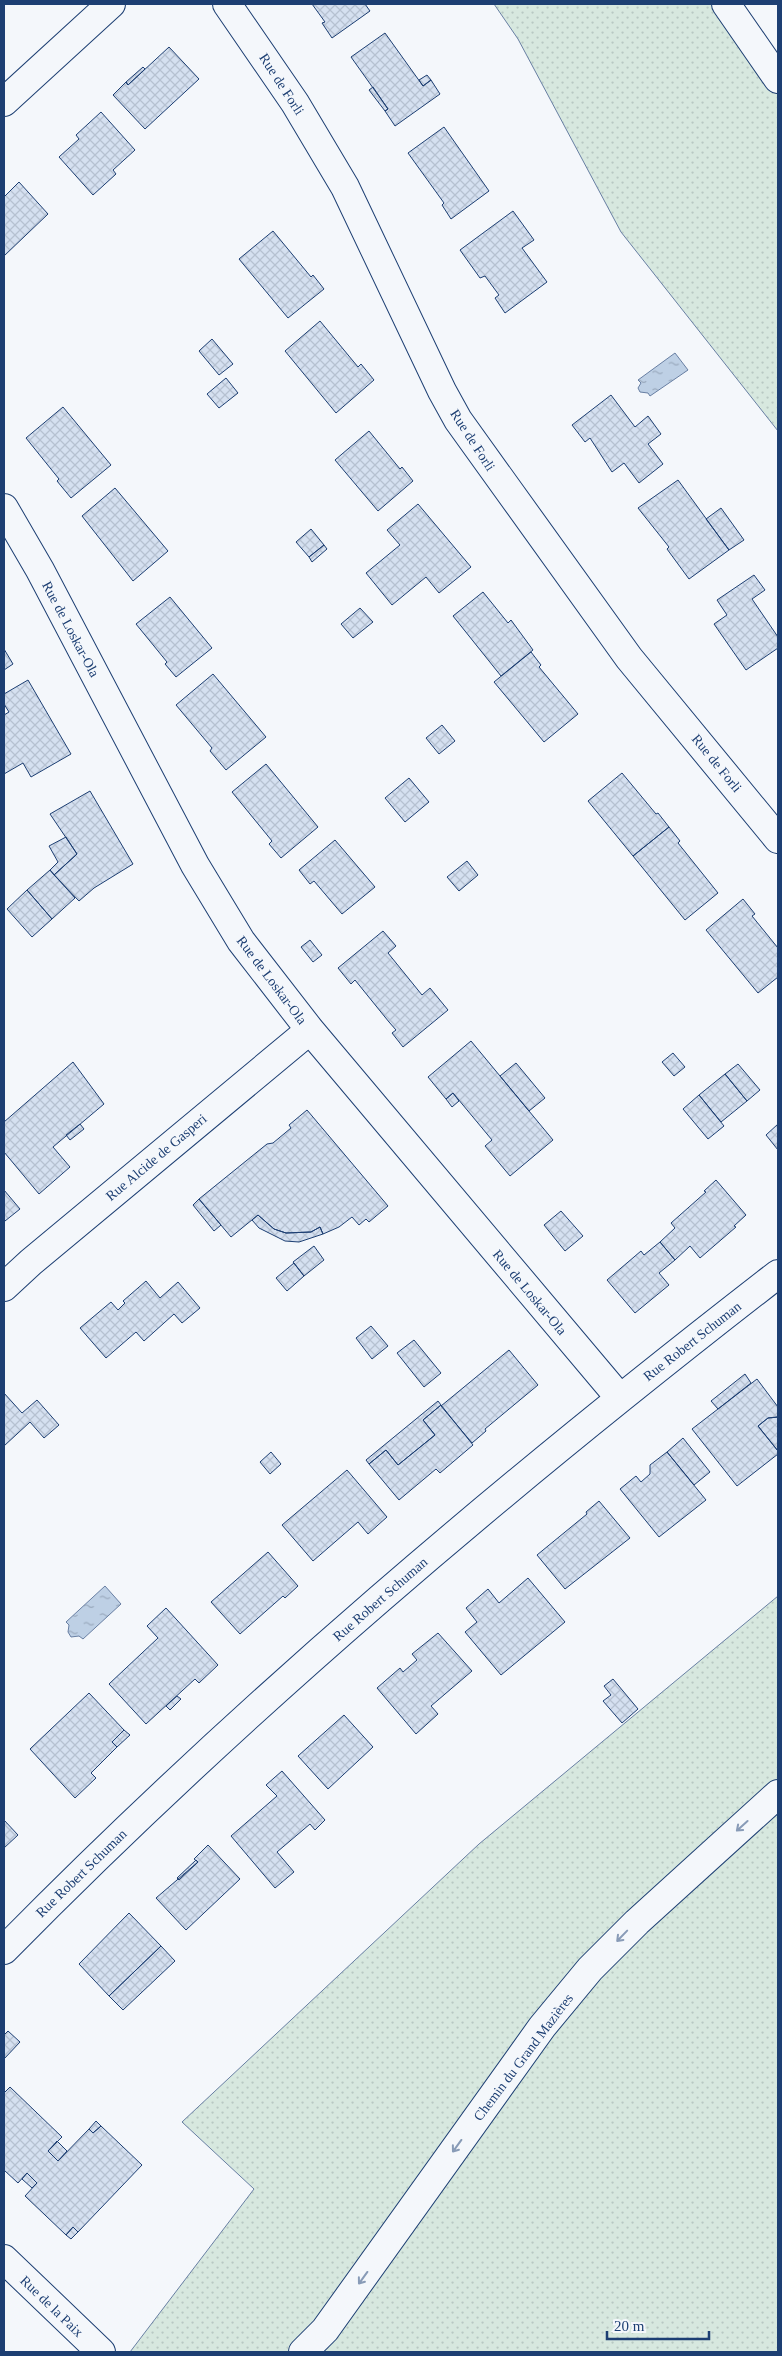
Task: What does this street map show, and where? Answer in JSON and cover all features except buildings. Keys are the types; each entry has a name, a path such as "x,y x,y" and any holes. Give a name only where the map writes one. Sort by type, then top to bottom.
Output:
{"street":[{"path":"4,102 110,4"},
{"name":"Rue de Forli","path":"227,4 295,103 345,187 442,391 458,420 629,658 778,839"},
{"path":"726,4 778,79"},
{"name":"Rue de Loskar-Ola","path":"4,508 40,570 218,905 241,941 310,1030 619,1398"},
{"name":"Rue Alcide de Gasperi","path":"4,1287 31,1262 310,1030"},
{"name":"Rue Robert Schuman","path":"4,1950 91,1862 254,1709 419,1564 619,1398 778,1274"},
{"name":"Chemin du Grand Mazières","path":"302,2352 326,2330 542,2027 590,1969 636,1922 778,1794"},
{"name":"Rue de la Paix","path":"4,2259 101,2352"}],"shaded area":[{"path":"494,4 726,4 778,79 778,431 621,232 518,39"},
{"path":"778,1596 778,2352 130,2352 254,2189 182,2122 479,1844"}],"water":[{"path":"675,353 688,370 650,396 648,393 640,392 638,388 641,383 638,380"},
{"path":"105,1586 121,1604 83,1639 79,1636 71,1637 68,1632 69,1625 66,1622"}]}
